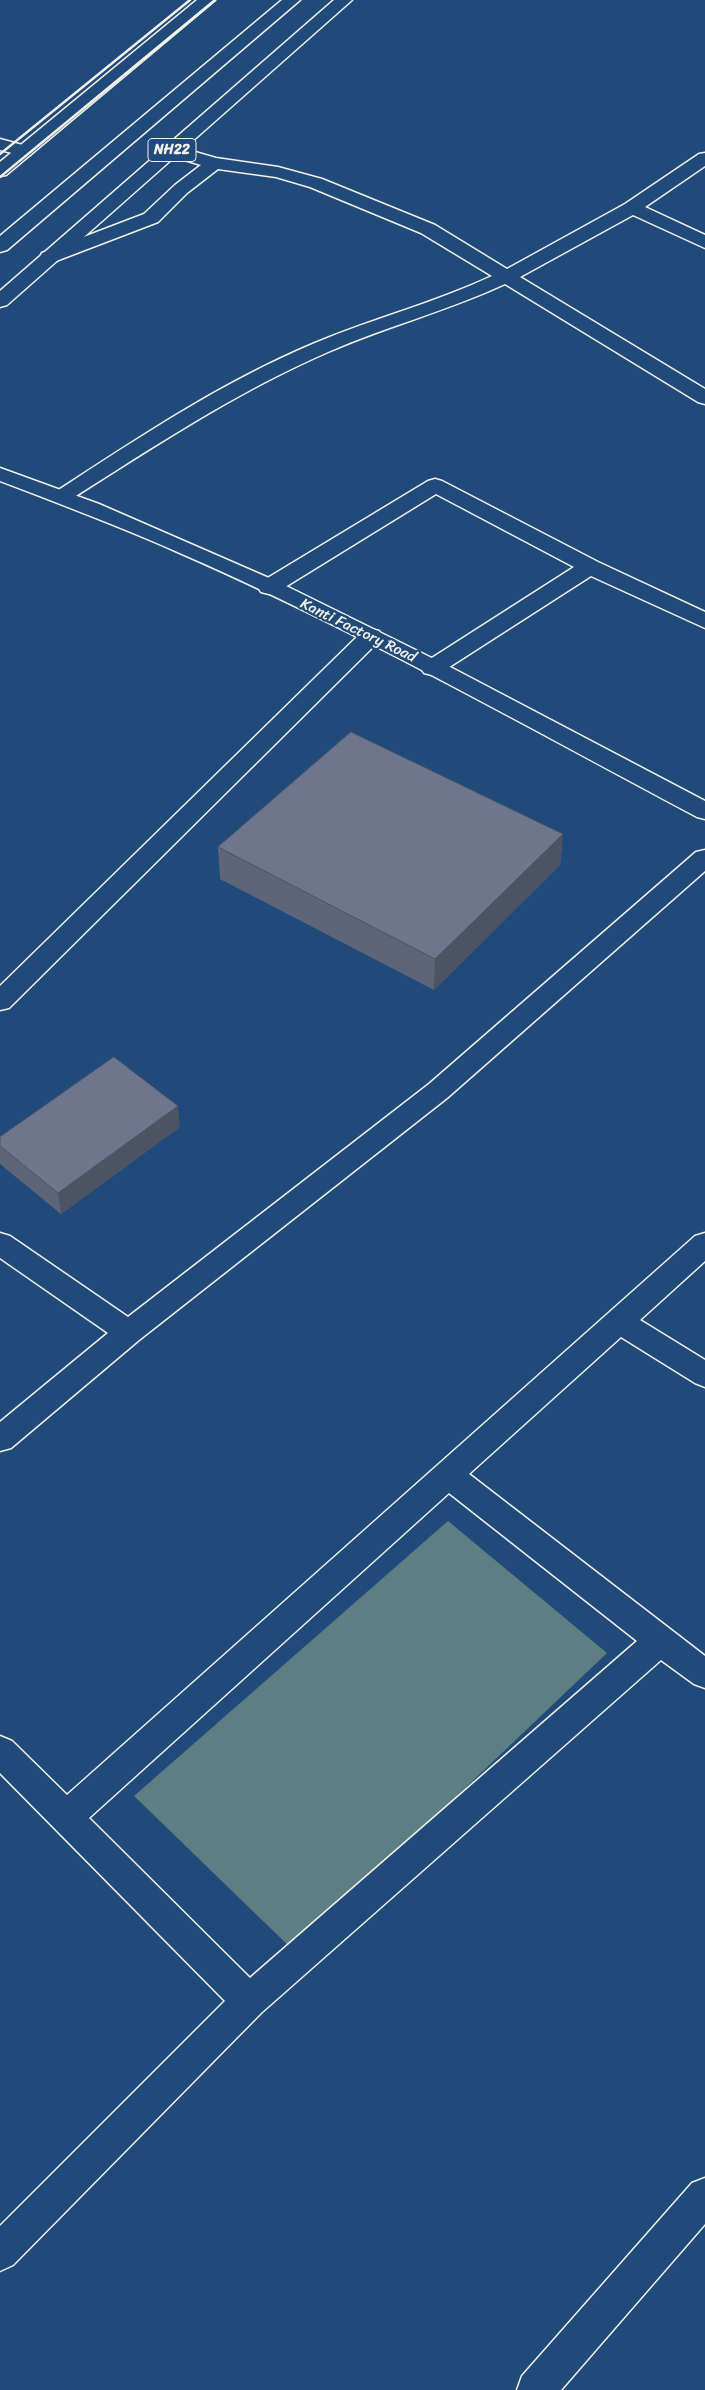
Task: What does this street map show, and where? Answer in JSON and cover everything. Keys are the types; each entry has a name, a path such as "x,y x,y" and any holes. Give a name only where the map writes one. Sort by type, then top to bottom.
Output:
{"main road":[{"path":"0,171 207,0"},
{"name":"NH22","path":"0,246 292,0"},
{"name":"NH22","path":"0,301 344,0"},
{"path":"0,144 24,151"},
{"path":"171,150 214,163 278,172 316,183 428,229 705,398"},
{"path":"61,497 172,425 254,378 322,347 378,325 460,298 506,277 632,208 705,158"},
{"path":"49,257 151,218 181,189 214,163"},
{"path":"632,208 705,242"},
{"name":"Kanti Factory Road","path":"0,474 204,556 371,636 705,811"},
{"path":"269,588 436,485 590,567 705,620"},
{"path":"432,668 590,567"},
{"path":"0,1001 371,636"},
{"path":"0,1438 129,1332 438,1091 705,858"},
{"path":"0,1244 129,1332"},
{"path":"66,1817 705,1244"},
{"path":"619,1320 705,1375"},
{"path":"448,1474 660,1641 705,1674"},
{"path":"0,2252 249,2001 660,1641"},
{"path":"0,1752 249,2001"},
{"path":"536,2390 705,2196"}],"green space":[{"path":"448,1521 607,1653 294,1951 134,1796"}],"building":[{"path":"351,732 563,834 435,959 218,847"},
{"path":"114,1057 178,1106 58,1193 0,1146 0,1137"}],"railway":[{"path":"0,154 190,0"},
{"path":"0,177 215,0"}]}
